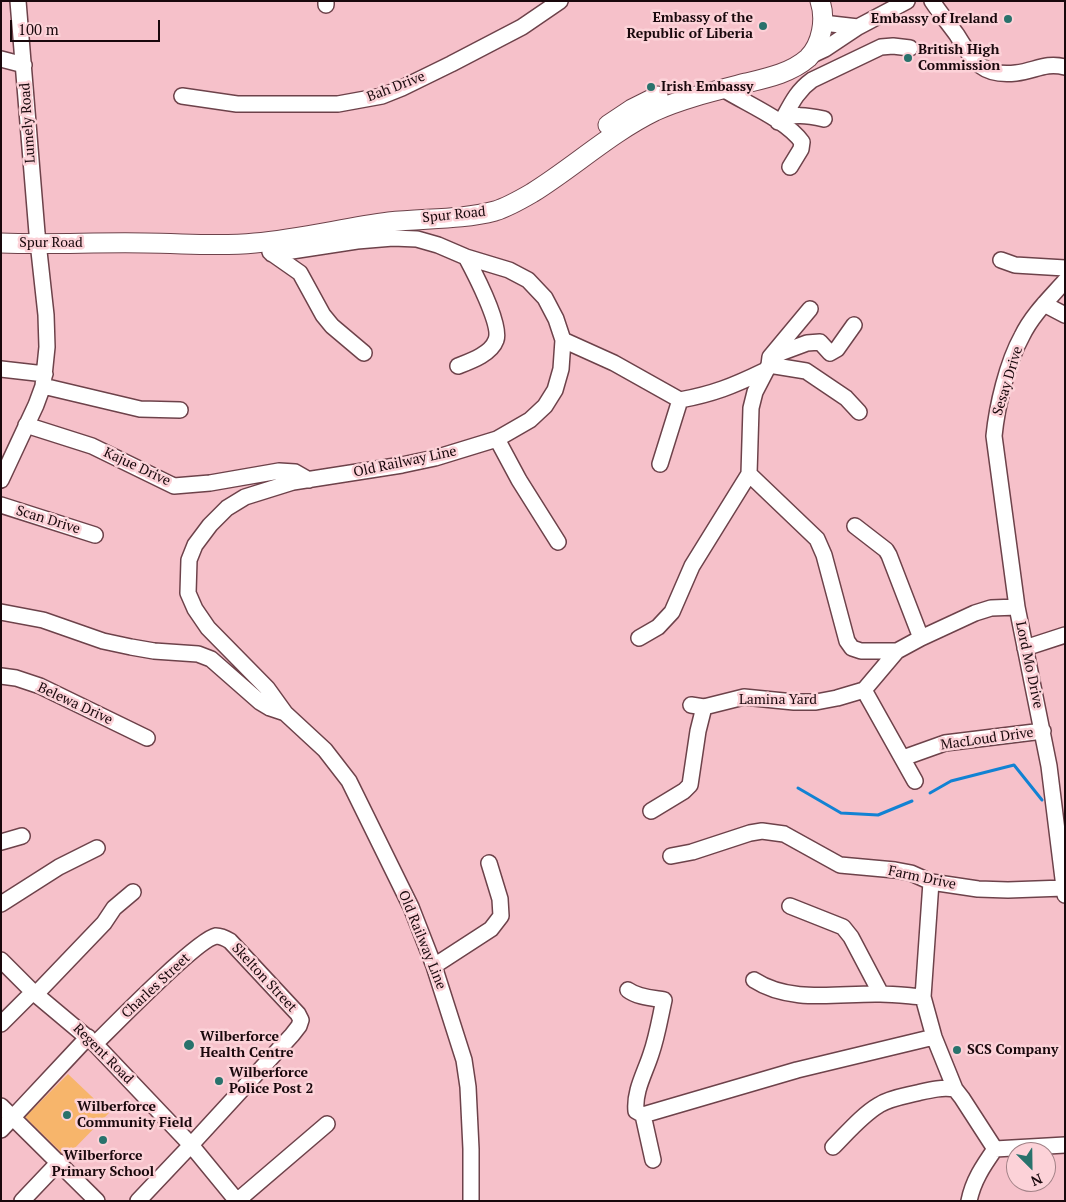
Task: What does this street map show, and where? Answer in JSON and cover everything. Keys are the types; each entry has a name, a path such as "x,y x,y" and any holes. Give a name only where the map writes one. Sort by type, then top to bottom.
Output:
{"main road":[{"name":"Spur Road","path":"1,231 38,239 201,245 255,243 368,225 412,219 470,216 496,210 516,203 529,188 632,109 658,96 687,86 776,63 791,57 801,48 807,38 811,14 807,1"},
{"path":"810,56 817,44 823,23 820,1"},
{"name":"Spur Road","path":"1,243 116,231 206,233 258,231 384,213 481,203 529,188 584,156 633,123 656,111 688,98 787,71 800,65 810,56"}],"street":[{"name":"Lumely Road","path":"1,480 44,380 47,347 46,315 18,1"},
{"name":"Bah Drive","path":"182,96 228,103 338,104 382,96 402,88 522,27 560,1"},
{"path":"810,56 907,1"},
{"path":"932,1 970,57 983,68 1000,74 1017,73 1054,64 1065,67"},
{"path":"823,23 858,28"},
{"path":"781,120 795,96 802,87 812,80 881,47 910,48"},
{"path":"1,59 24,65"},
{"path":"723,89 781,120 798,137 802,142 801,149 790,166"},
{"path":"781,120 811,116 824,119"},
{"name":"Old Railway Line","path":"272,254 357,241 393,238 417,239 438,245 466,257 510,270 528,280 545,298 564,340 561,369 554,390 546,406 530,420 497,439 435,458 293,482 245,497 227,508 210,525 195,545 189,560 188,593 195,610 208,628 267,688 285,713 325,750 349,781 411,908 434,966 464,1060 468,1087 471,1201"},
{"path":"255,243 300,273 323,315 332,326 364,353"},
{"path":"458,366 491,349 497,339 496,327 490,309 466,257"},
{"path":"1001,260 1015,265 1065,268"},
{"name":"Sesay Drive","path":"994,436 996,416 1014,353 1022,334 1044,304 1065,281"},
{"path":"1044,304 1065,316"},
{"path":"639,638 658,627 672,612 692,566 749,474 751,408 755,392 768,364 810,309"},
{"path":"564,340 614,363 680,400 723,390 807,343 820,342 830,354 837,349 854,325"},
{"path":"768,364 806,371 846,398 859,412"},
{"path":"1,370 44,380 140,409 180,410"},
{"path":"660,464 680,400"},
{"name":"Kajue Drive","path":"26,425 92,446 174,486 210,483 280,471 295,472 309,480"},
{"name":"Lord Mo Drive","path":"994,436 1017,607 1043,731 1065,895"},
{"path":"497,439 519,480 558,542"},
{"path":"749,474 817,539 824,555 847,641 852,648 861,651 897,651"},
{"name":"Scan Drive","path":"1,505 95,535"},
{"path":"855,526 886,550 889,555 921,638"},
{"path":"915,781 904,758 864,690 897,651 975,613 991,608 1017,607"},
{"name":"Old Railway Line","path":"1,612 43,620 104,641 131,647 154,651 198,654 212,659 260,702 285,713"},
{"path":"1025,648 1065,635"},
{"name":"Belewa Drive","path":"1,676 16,678 40,686 147,738"},
{"name":"Lamina Yard","path":"651,810 684,791 690,785 698,731 698,706 744,698 816,702 864,690"},
{"name":"MacLoud Drive","path":"904,758 945,743 1043,731"},
{"name":"Farm Drive","path":"672,856 707,848 750,833 762,831 778,832 840,865 895,870 911,873 931,882 978,889 1064,888"},
{"path":"1,842 22,836"},
{"path":"1,904 59,867 97,848"},
{"path":"434,966 491,929 501,916 500,899 490,863"},
{"path":"931,882 923,997 934,1037 955,1089 995,1149"},
{"path":"1,1024 35,993 104,923 114,908 133,892"},
{"path":"790,906 843,927 852,937 881,994"},
{"name":"Charles Street","path":"1,1130 91,1040 207,940 214,936 222,937"},
{"name":"Skelton Street","path":"138,1201 191,1146 295,1030 301,1020 298,1014 230,941 222,937"},
{"name":"Regent Road","path":"1,960 35,993 91,1040 191,1146 237,1201"},
{"path":"754,980 764,986 798,995 881,994 923,997"},
{"path":"628,990 639,995 664,1000 651,1054 635,1103 636,1111 643,1115 798,1070 934,1037"},
{"path":"833,1147 864,1116 880,1104 932,1089 944,1087 955,1089"},
{"path":"1,1106 97,1201"},
{"path":"643,1115 654,1160"},
{"path":"237,1201 327,1124"},
{"path":"995,1149 1065,1145"},
{"path":"969,1201 979,1172 995,1149"},
{"path":"22,1201 59,1162"}],"shaded area":[{"name":"Wilberforce Community Field","path":"68,1074 109,1113 66,1157 25,1117"}],"waterway":[{"path":"930,793 951,781 1014,765 1042,800"},
{"path":"798,788 841,813 878,815 912,801"}],"place":[{"name":"Embassy of Ireland","path":"1008,19"},
{"name":"Embassy of the Republic of Liberia","path":"763,26"},
{"name":"British High Commission","path":"908,58"},
{"name":"Irish Embassy","path":"651,87"},
{"name":"Wilberforce Health Centre","path":"189,1045"},
{"name":"SCS Company","path":"957,1050"},
{"name":"Wilberforce Police Post 2","path":"219,1081"},
{"name":"Wilberforce Community Field","path":"67,1115"},
{"name":"Wilberforce Primary School","path":"103,1140"}]}
